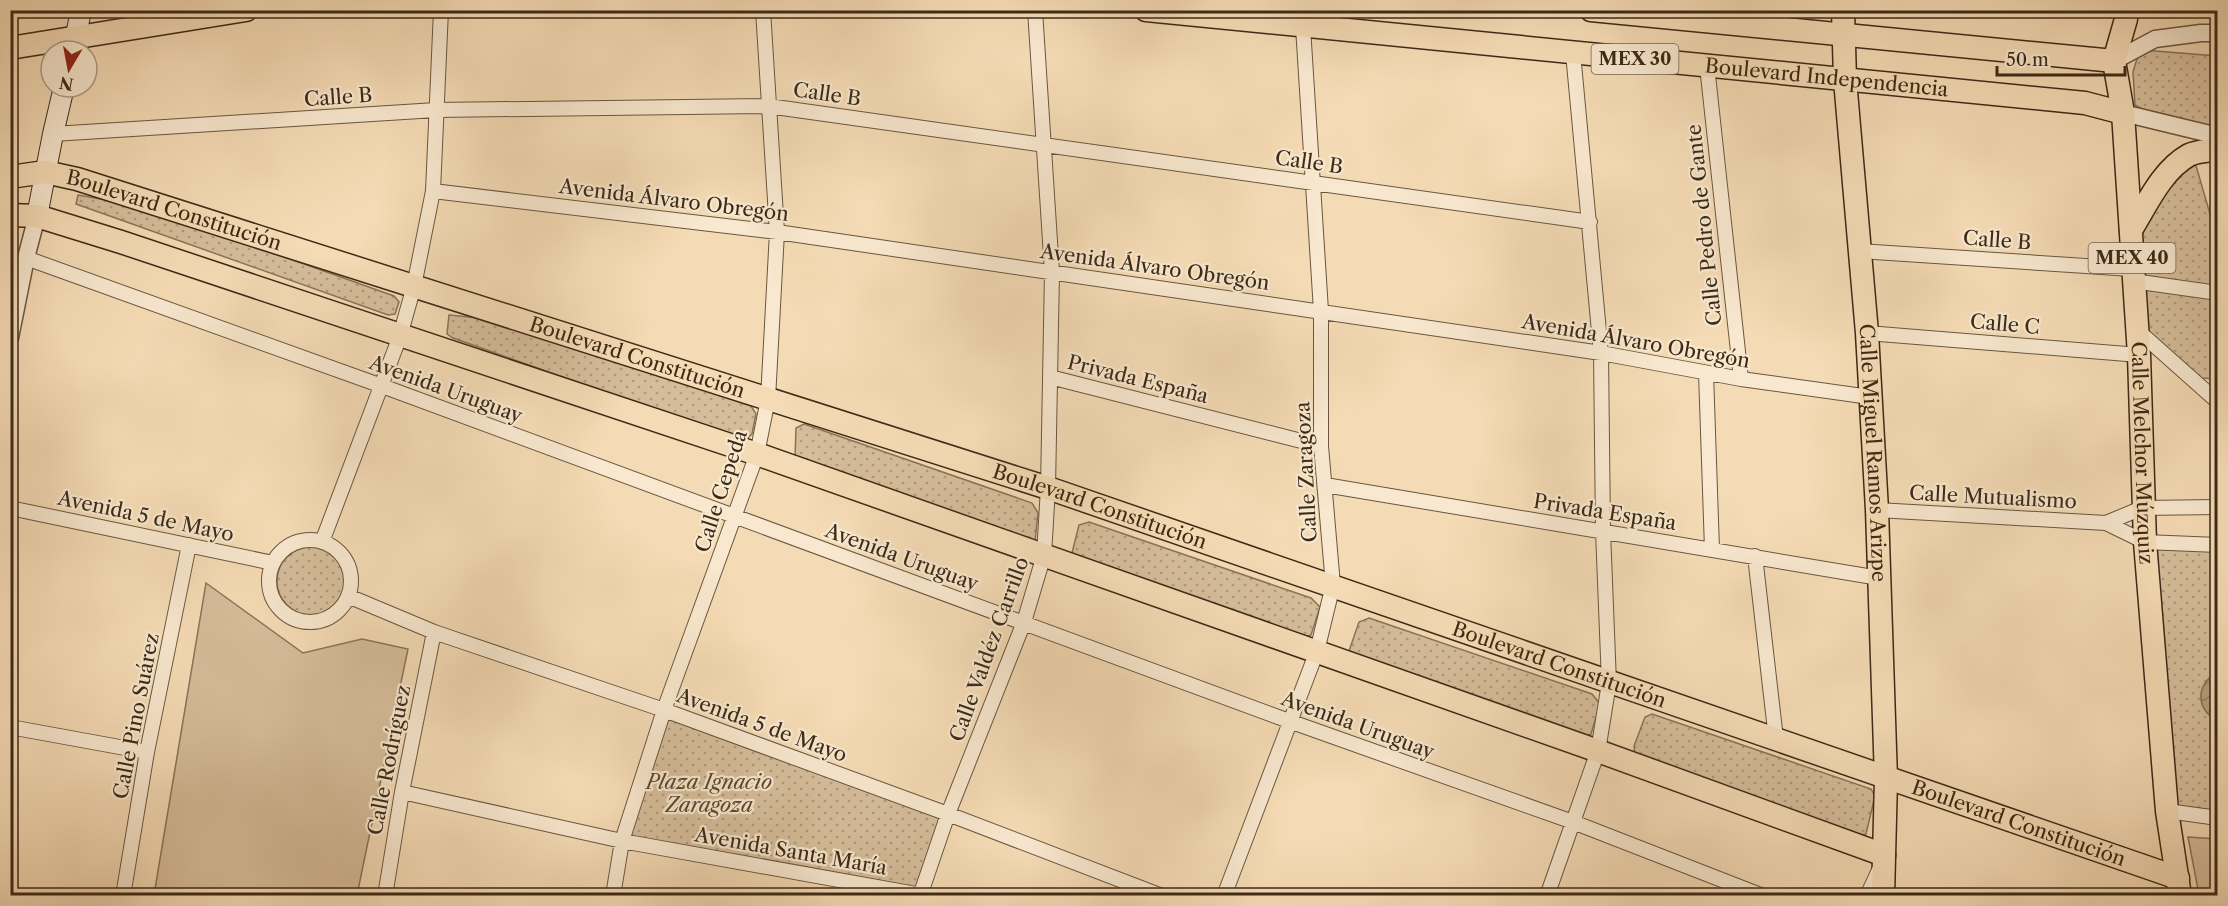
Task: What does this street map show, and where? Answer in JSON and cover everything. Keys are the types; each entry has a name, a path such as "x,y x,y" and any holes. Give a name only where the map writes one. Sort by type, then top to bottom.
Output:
{"main road":[{"path":"76,39 81,10"},
{"path":"99,40 246,10"},
{"name":"Boulevard Independencia","path":"1146,10 1302,19 1574,53 2085,103 2123,113"},
{"name":"MEX 30","path":"1591,10 2114,61"},
{"name":"Calle Miguel Ramos Arizpe","path":"1842,10 1845,80 1867,333 1877,510 1886,779 1883,896"},
{"name":"Calle Melchor Múzquiz","path":"2125,10 2126,19 2114,61 2123,113 2139,355 2142,508 2167,812 2179,887"},
{"path":"10,48 39,47"},
{"path":"37,216 61,99"},
{"path":"2131,230 2152,195 2172,169 2191,153 2217,149"},
{"name":"Boulevard Constitución","path":"10,177 45,172 77,179 1048,488 1776,739 2179,887"},
{"path":"10,215 37,216 121,242 757,454 1598,751 1884,857"}],"street":[{"path":"322,542 400,336 414,286 433,191 441,10"},
{"name":"Calle Cepeda","path":"613,896 622,841 664,710 757,454 768,399 777,232 763,10"},
{"name":"Calle Valdéz Carrillo","path":"922,895 948,814 1024,622 1044,555 1048,488 1052,272 1035,10"},
{"name":"Calle Zaragoza","path":"1224,896 1288,721 1317,651 1333,585 1321,446 1321,311 1302,19"},
{"path":"2114,61 2155,39 2217,33"},
{"path":"1546,896 1598,751 1609,683 1603,531 1601,353 1574,53"},
{"name":"Calle Pedro de Gante","path":"1707,66 1741,379"},
{"name":"Calle B","path":"53,134 436,110 768,105 1590,222"},
{"name":"Boulevard Independencia","path":"2123,113 2217,136"},
{"name":"Avenida Álvaro Obregón","path":"433,191 777,232 1601,353 1741,379 1870,397"},
{"path":"10,338 37,216"},
{"name":"Calle B","path":"1859,251 2133,275"},
{"name":"Avenida Uruguay","path":"26,258 382,386 1288,721 1573,822 1763,896"},
{"path":"2133,275 2217,293"},
{"path":"2136,329 2217,402"},
{"name":"Calle C","path":"1867,333 2139,355"},
{"path":"1706,373 1712,549"},
{"name":"Privada España","path":"1050,377 1321,446"},
{"path":"2198,384 2217,385"},
{"name":"Privada España","path":"1325,485 1880,578"},
{"path":"2106,523 2142,508 2217,507"},
{"name":"Avenida 5 de Mayo","path":"10,508 273,563"},
{"name":"Calle Mutualismo","path":"1877,510 2106,523"},
{"path":"2106,523 2145,542 2217,545"},
{"path":"308,540 322,542 334,548 347,564 351,583 348,596 341,608 325,618 306,621 293,618 282,611 274,600 269,575 273,563 281,551 294,543 308,540"},
{"name":"Calle Pino Suárez","path":"123,896 147,752 189,545"},
{"path":"1755,556 1776,739"},
{"name":"Avenida 5 de Mayo","path":"348,596 434,632 664,710 948,814 1162,896"},
{"name":"Calle Rodríguez","path":"385,896 402,792 434,632"},
{"path":"10,727 147,752"},
{"name":"Avenida Santa María","path":"402,792 622,841 922,895"},
{"path":"2167,812 2217,818"},
{"path":"1867,896 1884,857"}],"green space":[{"path":"2143,50 2217,56 2217,127 2151,114 2135,105 2133,72 2139,52"},
{"path":"2190,145 2217,238 2217,379 2201,378 2132,324 2146,190"},
{"path":"78,195 141,206 394,296 399,302 395,314 388,315 76,204"},
{"path":"449,315 499,320 751,406 756,414 752,434 744,442 453,338 447,334"},
{"path":"804,424 1032,503 1038,513 1035,541 795,458 796,428"},
{"path":"1089,522 1311,598 1320,607 1311,635 1299,639 1076,560 1072,553 1079,525"},
{"path":"2146,543 2217,544 2217,812 2169,809"},
{"path":"311,547 324,550 335,557 342,568 345,581 342,594 335,605 324,612 311,615 298,612 287,605 280,594 277,581 280,568 287,557 298,550"},
{"path":"206,583 303,653 362,639 408,649 357,895 183,896 155,889"},
{"path":"1369,618 1592,694 1600,704 1591,734 1580,739 1349,651 1359,622"},
{"name":"Plaza Ignacio Zaragoza","path":"664,711 947,815 919,894 622,841"},
{"path":"1652,714 1871,789 1875,796 1866,834 1857,837 1635,758 1634,746 1645,717"},
{"path":"2188,837 2217,839 2217,895 2199,895"}],"water":[{"path":"2217,673 2217,720 2205,710 2201,696 2205,683"}]}
